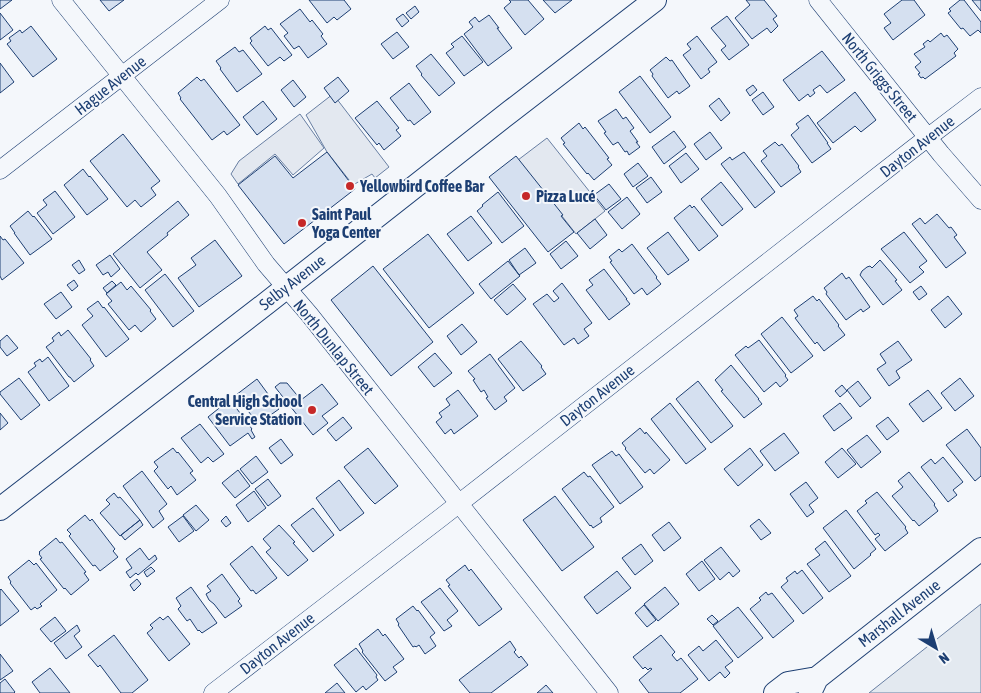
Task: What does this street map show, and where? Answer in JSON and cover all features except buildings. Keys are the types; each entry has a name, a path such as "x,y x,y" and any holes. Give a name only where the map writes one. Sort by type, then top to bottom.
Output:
{"street":[{"name":"North Dunlap Street","path":"61,0 218,196 266,264 287,287 608,693"},
{"name":"Hague Avenue","path":"0,170 220,0"},
{"name":"Selby Avenue","path":"0,509 655,0"},
{"name":"North Griggs Street","path":"818,0 981,200"},
{"name":"Dayton Avenue","path":"213,693 981,97"},
{"name":"Marshall Avenue","path":"775,693 788,682 814,685 981,549"}],"shaded area":[{"path":"333,94 389,167 375,178 372,174 353,185 327,152 306,115"},
{"path":"300,114 324,148 293,175 275,154 238,184 231,174 239,161"},
{"path":"547,138 605,211 576,234 518,160"},
{"path":"981,604 981,693 869,693"}],"place":[{"name":"Yellowbird Coffee Bar","path":"350,186"},
{"name":"Pizza Lucé","path":"526,196"},
{"name":"Saint Paul Yoga Center","path":"302,223"},
{"name":"Central High School Service Station","path":"312,410"}]}
